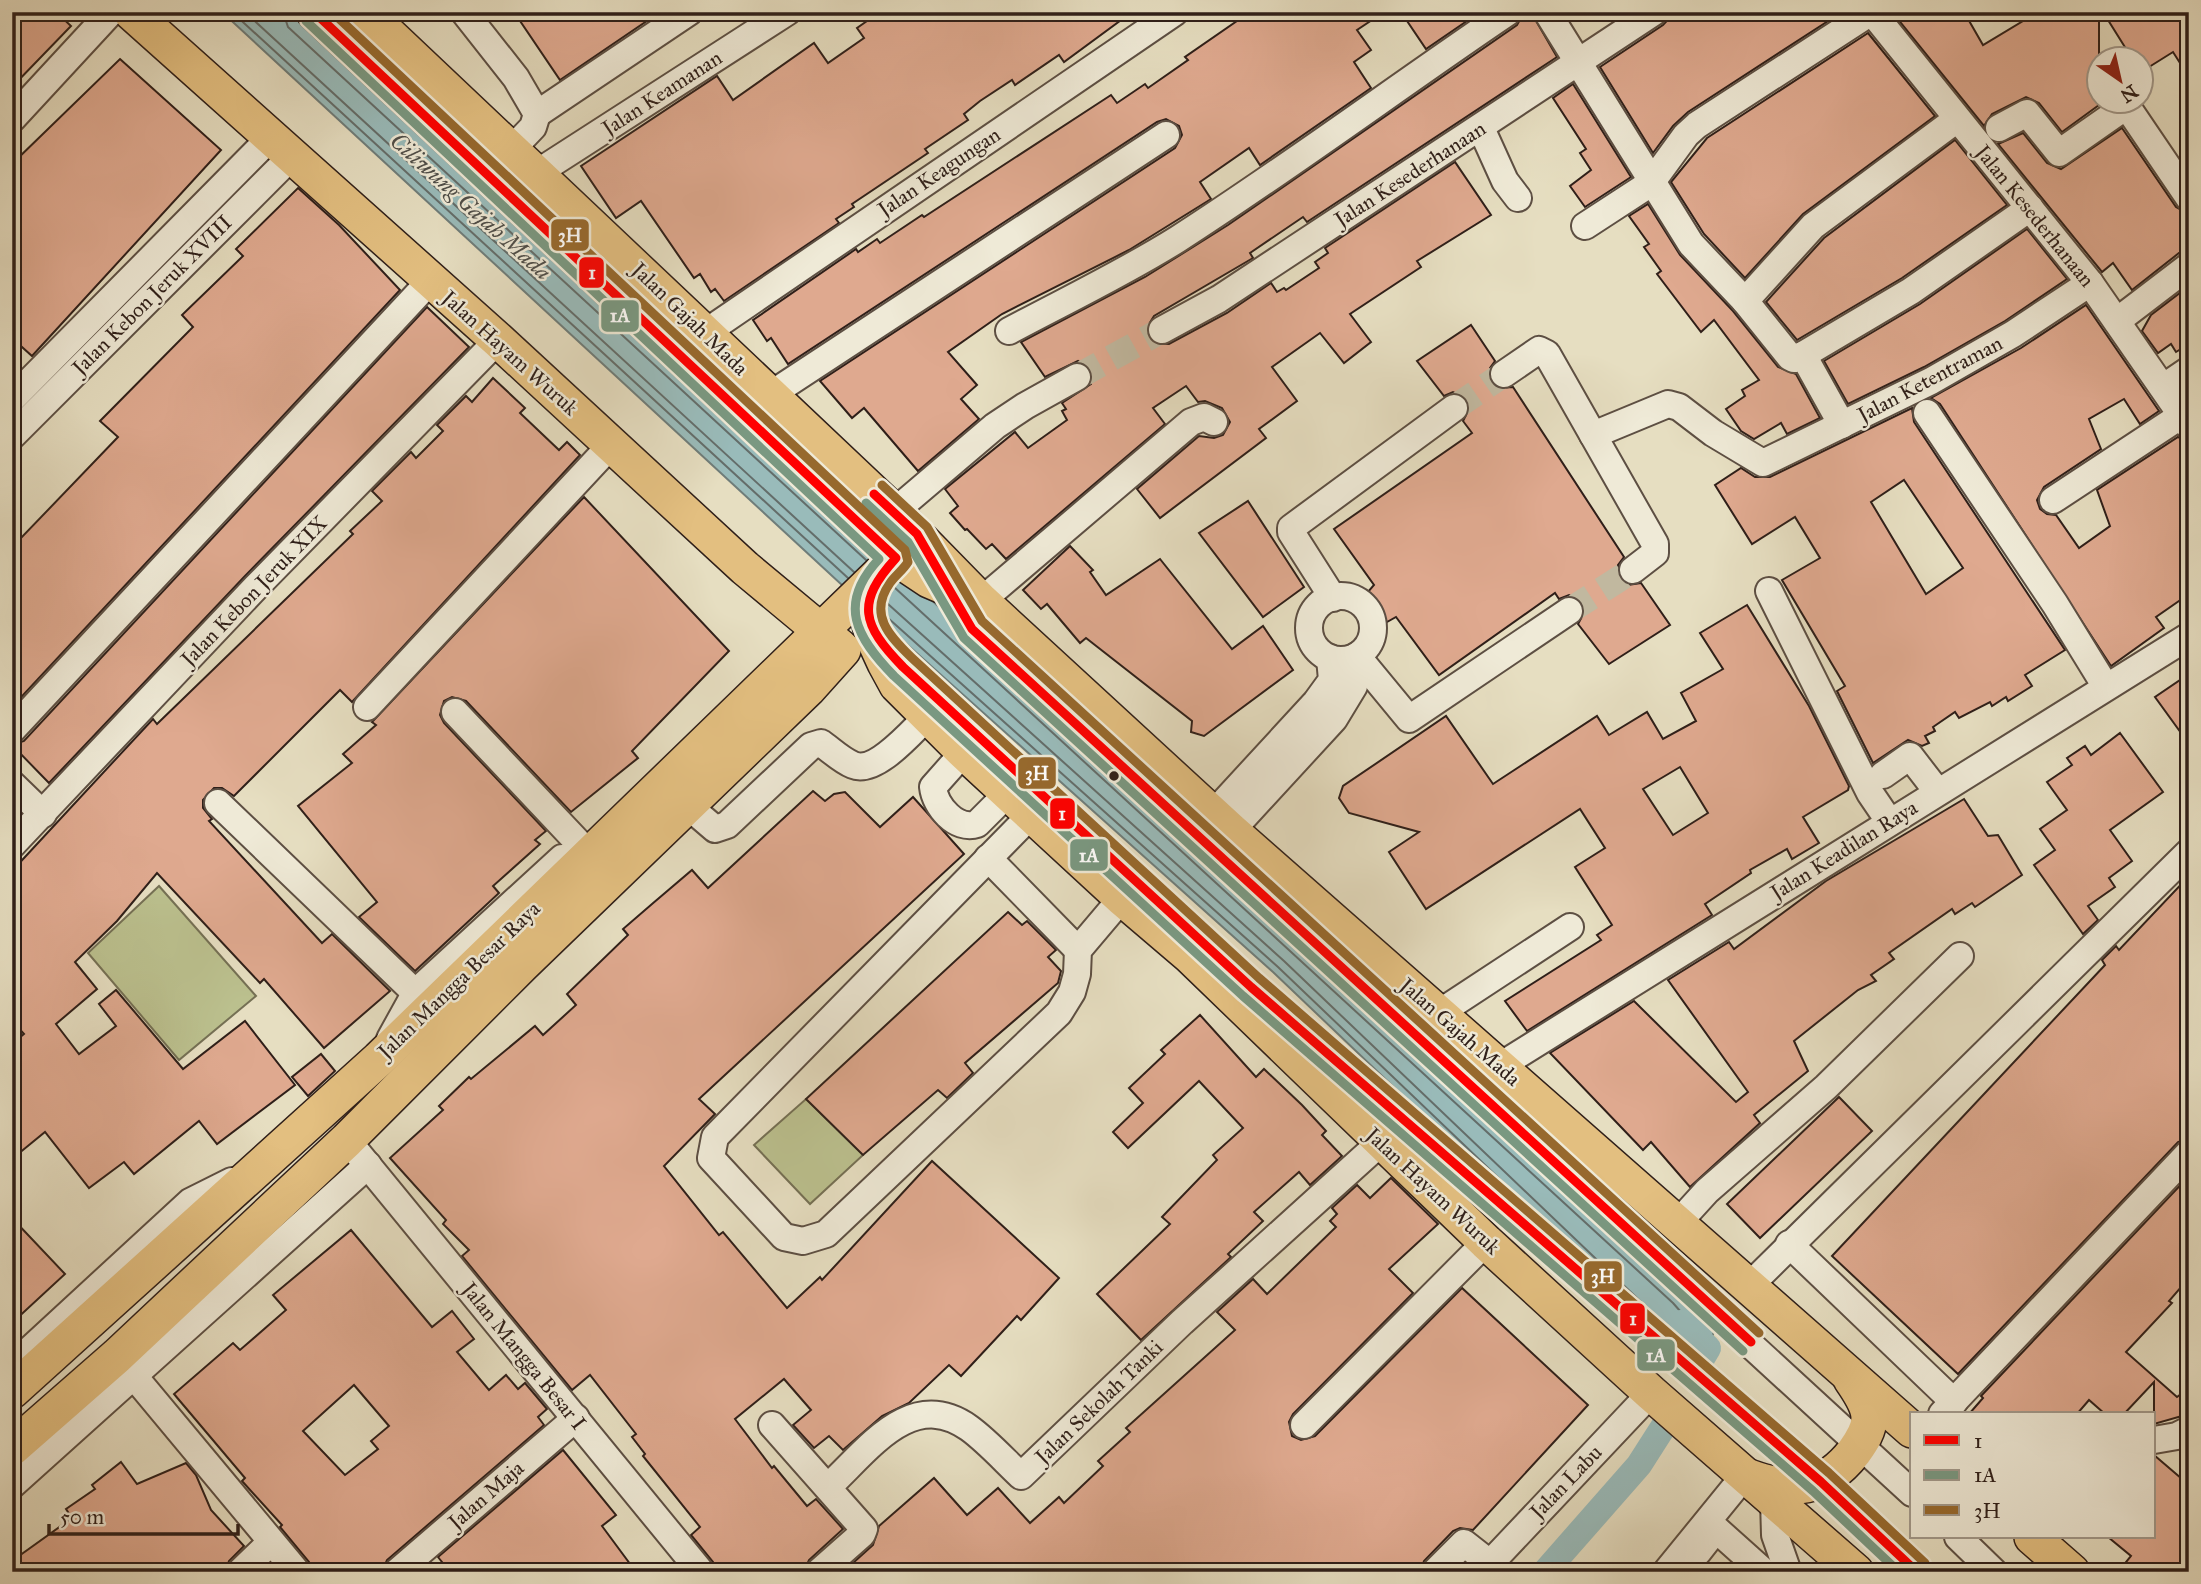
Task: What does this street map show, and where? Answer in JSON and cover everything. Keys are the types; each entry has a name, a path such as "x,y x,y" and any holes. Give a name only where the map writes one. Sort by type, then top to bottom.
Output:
{"main road":[{"name":"Jalan Hayam Wuruk","path":"131,12 431,280 745,568 873,588 897,685 1019,804 1190,956 1380,1143 1486,1242 1651,1393 1856,1572"},
{"name":"Jalan Gajah Mada","path":"314,12 873,588 966,596 1500,1066 1676,1225 1910,1428"},
{"name":"Jalan Gajah Mada","path":"365,12 770,395 873,588"},
{"name":"Jalan Mangga Besar Raya","path":"28,1446 126,1366 357,1153 510,953 584,849 764,702 808,689 873,588"},
{"name":"Jalan Mangga Besar Raya","path":"12,1391 379,1059 423,1000 510,953 687,805 764,702 873,588"},
{"path":"808,689 824,680 848,675 871,677 897,685"},
{"path":"1745,1475 1770,1485 1796,1487 1821,1482 1843,1466 1861,1443 1869,1418 1861,1395 1848,1373"},
{"path":"2033,1538 2072,1572"}],"street":[{"path":"12,120 111,12"},
{"path":"464,12 516,78 537,114"},
{"path":"512,149 533,127 537,114 688,12"},
{"name":"Jalan Keamanan","path":"537,173 787,12"},
{"name":"Jalan Keagungan","path":"705,333 1175,12"},
{"path":"1009,331 1174,241 1276,174 1508,12"},
{"path":"1547,12 1691,244 1745,301 1794,359 1911,291 2030,208"},
{"name":"Jalan Kesederhanaan","path":"1162,330 1219,299 1580,64 1654,12"},
{"path":"1585,226 1651,183 1686,135 1698,125 1872,12"},
{"name":"Jalan Kesederhanaan","path":"1872,12 2090,282 2185,420"},
{"path":"1999,128 2027,113 2059,153 2119,111 2130,111 2189,198"},
{"path":"1745,301 1814,226 1957,118"},
{"path":"1481,128 1505,181 1518,198"},
{"path":"770,395 1166,135"},
{"path":"12,399 282,146"},
{"name":"Jalan Kebon Jeruk XVIII","path":"12,436 282,146"},
{"path":"2117,321 2189,266"},
{"path":"12,730 431,280"},
{"name":"Jalan Ketentraman","path":"1593,435 1668,404 1679,407 1713,433 1763,463 1931,381 2013,334 2090,282"},
{"name":"Jalan Kebon Jeruk XIX","path":"12,845 256,587 498,341"},
{"path":"1504,374 1539,350 1546,354 1655,544 1655,553 1633,570"},
{"path":"1803,355 1842,425"},
{"path":"2164,387 2189,370"},
{"path":"1077,377 995,426 873,588 1251,987 1821,1482 1917,1572"},
{"path":"1333,598 1291,532 1291,527 1454,408"},
{"path":"1927,413 2055,604 2106,687"},
{"path":"1214,422 1204,416 1191,422 966,596 965,618 981,637 1861,1443 1910,1491"},
{"path":"2053,500 2185,420"},
{"path":"367,707 611,445"},
{"path":"1769,591 1870,793 1889,821"},
{"path":"1333,598 1351,598 1359,602 1371,616 1373,634 1370,642 1357,656 1341,660 1331,658 1315,646 1310,627 1317,608 1333,598"},
{"path":"1325,710 1361,702 1383,705 1413,718 1569,611"},
{"name":"Jalan Keadilan Raya","path":"1500,1066 2189,636"},
{"path":"1222,822 1325,710 1354,686 1357,656"},
{"path":"1357,656 1406,717"},
{"path":"1325,710 1332,680 1331,658"},
{"path":"218,803 423,1000 584,849 455,712"},
{"path":"687,805 715,829 727,825 811,746 821,743 853,765 869,765 888,753 928,716"},
{"path":"964,752 933,787 934,799 952,818 962,825 976,824 1019,804"},
{"path":"1883,775 1910,756 1937,791"},
{"path":"12,784 43,814"},
{"path":"1019,804 988,858 715,1138 711,1158 783,1237 803,1241 826,1234 1059,1013 1074,983 1078,950 1122,898"},
{"path":"1749,1286 2189,852"},
{"path":"988,858 1078,950"},
{"path":"1439,1013 1570,927"},
{"path":"1676,1225 1707,1191 1826,1087 1961,956"},
{"name":"Jalan Sekolah Tanki","path":"829,1486 899,1421 917,1414 933,1414 968,1428 1021,1476 1182,1322 1380,1143"},
{"name":"Jalan Mangga Besar I","path":"357,1153 701,1572"},
{"path":"1789,1244 1948,1408 2189,1153"},
{"path":"12,1366 190,1202 263,1165"},
{"path":"1304,1424 1486,1242"},
{"path":"126,1366 270,1543 297,1572"},
{"name":"Jalan Labu","path":"1491,1569 1651,1393"},
{"name":"Jalan Maja","path":"397,1572 576,1418"},
{"path":"772,1425 864,1528 862,1534 819,1572"},
{"path":"2156,1440 2177,1436 2189,1430"},
{"path":"12,1485 28,1446"},
{"path":"1666,1572 1745,1475"},
{"path":"1774,1500 1774,1535 1788,1572"},
{"path":"1683,1572 1716,1529 1764,1572"},
{"path":"1959,1538 1994,1572"},
{"path":"1435,1572 1464,1542 1491,1569"},
{"path":"240,1572 270,1543"}],"green space":[{"path":"159,886 256,996 179,1060 88,953"},
{"path":"806,1099 863,1155 810,1204 754,1145"}],"water":[{"path":"222,12 296,12 1716,1326 1708,1348 1680,1360 1273,972 882,622"}],"building":[{"path":"12,12 56,12 71,26 12,87"},
{"path":"514,12 660,12 560,80"},
{"path":"880,12 1132,12 1064,62 1059,55 1015,85 1012,80 980,101 964,114 968,120 925,149 928,153 852,204 854,207 836,219 839,223 724,301 715,289 711,292 700,274 694,278 641,201 616,218 581,166 717,76 733,100 814,43 828,63 864,38 857,28"},
{"path":"1250,12 1384,12 1357,30 1371,50 1354,62 1371,88 1260,165 1249,148 1200,182 1211,199 1129,250 1002,314 948,352 977,385 961,399 979,419 918,471 864,408 852,418 820,381 1175,148 1182,135 1179,126 1166,119 1157,122 788,364 771,338 767,341 753,320 856,249 858,252 877,239 880,243 922,215 924,217 1111,95 1117,103 1145,84 1148,88 1188,60 1185,57"},
{"path":"1401,12 1480,12 1426,49"},
{"path":"1524,12 1531,12 1557,57 1307,222 1303,217 1250,253 1253,258 1154,316 1146,329 1153,343 1169,344 1227,313 1271,283 1277,292 1284,288 1286,290 1319,268 1315,262 1328,253 1325,248 1455,162 1491,215 1417,261 1421,267 1350,314 1371,342 1344,363 1320,333 1272,367 1297,401 1259,429 1266,438 1160,518 1137,489 1199,436 1214,438 1223,435 1230,422 1222,408 1205,401 1198,402 1186,386 1153,408 1165,424 1006,559 992,544 986,549 965,530 950,513 958,506 945,489 1015,432 1028,448 1067,420 1062,411 1066,409 1062,403 1091,384 1090,369 1078,361 1045,377 1021,342 1145,277 1228,225 1517,25"},
{"path":"1675,12 1842,12 1688,112 1673,126 1653,153 1600,67 1663,25"},
{"path":"1892,12 1964,12 1983,45 2038,12 2099,12 2099,46 2086,46 2086,114 2062,132 2039,103 2026,97 1992,114 1984,126"},
{"path":"2103,12 2189,12 2189,77 2173,52 2156,63 2156,46 2124,46"},
{"path":"1868,33 1935,116 1803,214 1745,278 1704,234 1671,182 1707,138"},
{"path":"120,59 221,150 32,356 12,338 12,164"},
{"path":"1573,84 1631,177 1585,207 1570,186 1591,170 1580,153 1586,149 1553,98"},
{"path":"2122,128 2176,207 2189,214 2189,251 2179,253 2132,290 2113,263 2102,272 1998,144 2023,133 2047,163 2061,169"},
{"path":"1955,140 2007,205 1902,278 1797,340 1766,302 1824,238"},
{"path":"298,188 339,225 400,290 12,707 12,529 22,537 118,437 100,421 193,327 182,315 243,256 236,249"},
{"path":"1648,204 1680,255 1733,311 1778,367 1796,374 1820,418 1787,434 1781,423 1754,439 1741,431 1726,409 1745,396 1742,390 1759,380 1714,320 1701,332 1657,274 1661,271 1644,247 1649,244 1629,216"},
{"path":"2027,229 2067,279 2005,321 1924,367 1848,404 1824,361 1920,304"},
{"path":"2189,286 2189,344 2176,352 2171,344 2158,353 2142,331 2151,315"},
{"path":"2086,305 2159,411 2140,424 2124,399 2089,419 2101,449 2044,487 2037,500 2040,509 2047,514 2056,515 2079,548 2110,526 2097,490 2178,437 2189,442 2189,594 2156,617 2164,628 2111,666 1940,404 1931,398 2021,348"},
{"path":"427,307 469,347 245,576 49,783 12,745 24,741"},
{"path":"1471,325 1495,361 1490,368 1491,382 1498,388 1513,387 1624,557 1618,565 1620,579 1628,585 1641,583 1670,625 1609,664 1578,624 1585,611 1582,602 1569,595 1559,599 1555,593 1439,675 1396,617 1387,622 1367,593 1374,585 1334,529 1472,433 1463,421 1470,407 1466,398 1453,392 1444,396 1417,361"},
{"path":"493,378 525,408 520,413 559,450 567,442 580,455 352,702 340,690 234,796 222,788 214,788 203,800 203,808 212,819 209,821 322,943 332,934 390,991 324,1048 264,979 260,983 157,873 117,921 75,962 97,989 56,1024 79,1054 116,1026 99,1004 116,990 183,1069 245,1021 295,1085 217,1144 199,1121 134,1174 124,1162 89,1188 45,1132 12,1159 12,1044 24,1034 12,1021 12,871 153,719 157,724 353,534 350,531 382,501 372,491 411,452 416,458 443,431 437,425 466,396 472,402"},
{"path":"1912,408 1914,422 2065,650 2025,675 2032,686 2008,701 2006,697 1992,706 1990,702 1959,718 1955,712 1933,727 1935,731 1925,736 1929,743 1922,746 1908,740 1873,763 1837,691 1845,686 1782,580 1820,558 1795,517 1752,544 1715,485 1741,468 1755,477 1770,477","holes":["1904,480 1963,568 1926,594 1871,502"]},
{"path":"584,497 729,651 632,751 638,758 571,812 466,701 452,697 444,701 440,715 444,723 546,831 535,840 540,844 493,886 499,893 415,971 359,917 377,902 298,806 352,763 343,754 376,725 372,722"},
{"path":"1248,501 1304,587 1263,617 1199,533"},
{"path":"1070,546 1093,570 1090,572 1106,595 1160,559 1232,649 1263,626 1293,670 1204,736 1191,732 1192,721 1086,638 1080,643 1047,604 1041,609 1023,590"},
{"path":"1747,605 1809,706 1849,786 1848,790 1803,817 1819,843 1792,859 1787,849 1750,870 1751,873 1705,904 1712,915 1527,1031 1505,1001 1601,940 1597,935 1612,925 1575,867 1605,848 1580,809 1426,909 1389,852 1419,832 1349,813 1339,798 1343,786 1446,716 1493,784 1597,716 1609,735 1647,712 1663,739 1696,721 1681,693 1723,669 1700,633","holes":["1680,767 1708,813 1673,835 1643,789"]},
{"path":"2189,674 2189,744 2155,697"},
{"path":"2120,733 2163,792 2110,830 2132,861 2109,878 2115,887 2088,906 2098,920 2083,934 2034,865 2055,850 2040,829 2067,810 2047,782 2072,765 2067,758 2085,746 2091,755"},
{"path":"813,791 825,801 834,794 845,792 880,827 913,797 964,854 699,1099 715,1114 664,1166 719,1235 723,1232 787,1308 820,1277 822,1280 932,1161 1059,1278 1021,1320 1017,1316 961,1376 949,1365 909,1403 882,1416 843,1450 829,1436 814,1448 793,1425 811,1410 784,1379 735,1419 772,1468 774,1466 807,1506 816,1499 843,1529 809,1560 804,1572 716,1572 713,1562 691,1535 700,1527 643,1456 645,1454 632,1437 636,1434 590,1375 572,1390 462,1256 469,1250 443,1224 446,1220 390,1158 443,1110 439,1106 469,1077 471,1079 535,1026 543,1035 576,1005 567,994 628,935 623,929 692,870 708,888"},
{"path":"1964,799 1988,836 1998,835 2022,875 1975,907 1972,903 1955,914 1952,909 1889,953 1894,959 1871,975 1876,981 1858,990 1794,1041 1808,1071 1754,1115 1760,1123 1690,1187 1651,1142 1643,1150 1550,1053 1634,1001 1736,1102 1748,1092 1668,980 1729,942 1734,949 1826,881"},
{"path":"2189,876 2189,1138 2178,1142 1958,1374 1832,1256 2105,965 2102,960 2116,946 2119,950"},
{"path":"1008,912 1022,925 1027,921 1056,950 1048,957 1061,971 1058,983 965,1063 973,1073 947,1098 938,1090 863,1155 806,1099"},
{"path":"1200,1015 1256,1077 1264,1069 1302,1105 1326,1131 1322,1135 1342,1156 1310,1185 1299,1172 1254,1212 1263,1221 1228,1254 1231,1257 1141,1340 1097,1294 1170,1224 1162,1217 1217,1160 1213,1155 1243,1128 1199,1081 1128,1148 1113,1132 1143,1103 1129,1088 1165,1054 1161,1050"},
{"path":"321,1054 335,1071 308,1096 292,1077"},
{"path":"1839,1097 1872,1131 1760,1238 1727,1204"},
{"path":"2189,1176 2189,1278 2169,1301 2172,1303 2126,1352 2177,1397 2189,1388 2189,1414 2156,1423 2154,1382 2126,1412 2103,1412 2089,1400 2079,1412 1971,1412 1983,1398 1981,1396"},
{"path":"1391,1178 1438,1224 1389,1269 1413,1293 1293,1414 1289,1422 1292,1436 1301,1440 1315,1436 1462,1288 1588,1405 1473,1530 1460,1528 1453,1531 1424,1561 1420,1572 843,1572 873,1545 879,1526 934,1478 967,1515 998,1488 1030,1523 1059,1497 1064,1503 1103,1466 1098,1461 1130,1432 1126,1428 1235,1330 1217,1312 1253,1279 1267,1294 1336,1227 1330,1221 1337,1214 1332,1208 1357,1185 1370,1198"},
{"path":"12,1218 65,1274 12,1323"},
{"path":"351,1230 432,1327 452,1311 474,1339 457,1352 489,1390 506,1375 518,1389 525,1383 547,1409 538,1417 544,1425 387,1560 382,1572 312,1572 309,1562 280,1527 282,1525 242,1481 245,1478 174,1394 233,1343 240,1350 286,1310 273,1295","holes":["354,1385 389,1426 371,1441 378,1449 345,1475 303,1431"]},
{"path":"563,1450 616,1515 602,1526 636,1572 450,1572 438,1557"},
{"path":"2156,1457 2189,1485 2189,1572 2118,1572 2131,1556 2109,1538 2156,1538"},
{"path":"121,1462 137,1484 186,1463 196,1475 211,1510 244,1546 229,1561 225,1572 12,1572 12,1561 72,1518 66,1509 95,1489 92,1485"}],"waterway":[{"name":"Ciliwung Gajah Mada","path":"1681,1323 1708,1348 1692,1375"},
{"name":"Ciliwung Gajah Mada","path":"1545,1572 1639,1465 1669,1418"}],"tunnel":[{"path":"1077,377 1162,330"},
{"path":"1454,408 1504,374"},
{"path":"1569,611 1633,570"}],"transit line":[{"name":"1","path":"314,12 896,558 874,588 869,601 869,614 879,639 903,667 1251,987 1821,1482 1917,1572"},
{"name":"3H","path":"332,12 905,550 908,562 884,594 881,615 889,633 912,658 1259,978 1829,1473 1925,1563"},
{"name":"1A","path":"306,21 879,559 858,591 856,620 870,648 894,676 1243,996 1813,1491 1899,1572"},
{"name":"3H","path":"882,485 927,527 982,621 1759,1333"},
{"name":"1","path":"874,494 917,534 972,629 1751,1342"},
{"name":"1A","path":"866,503 908,542 964,638 1743,1351"}]}
